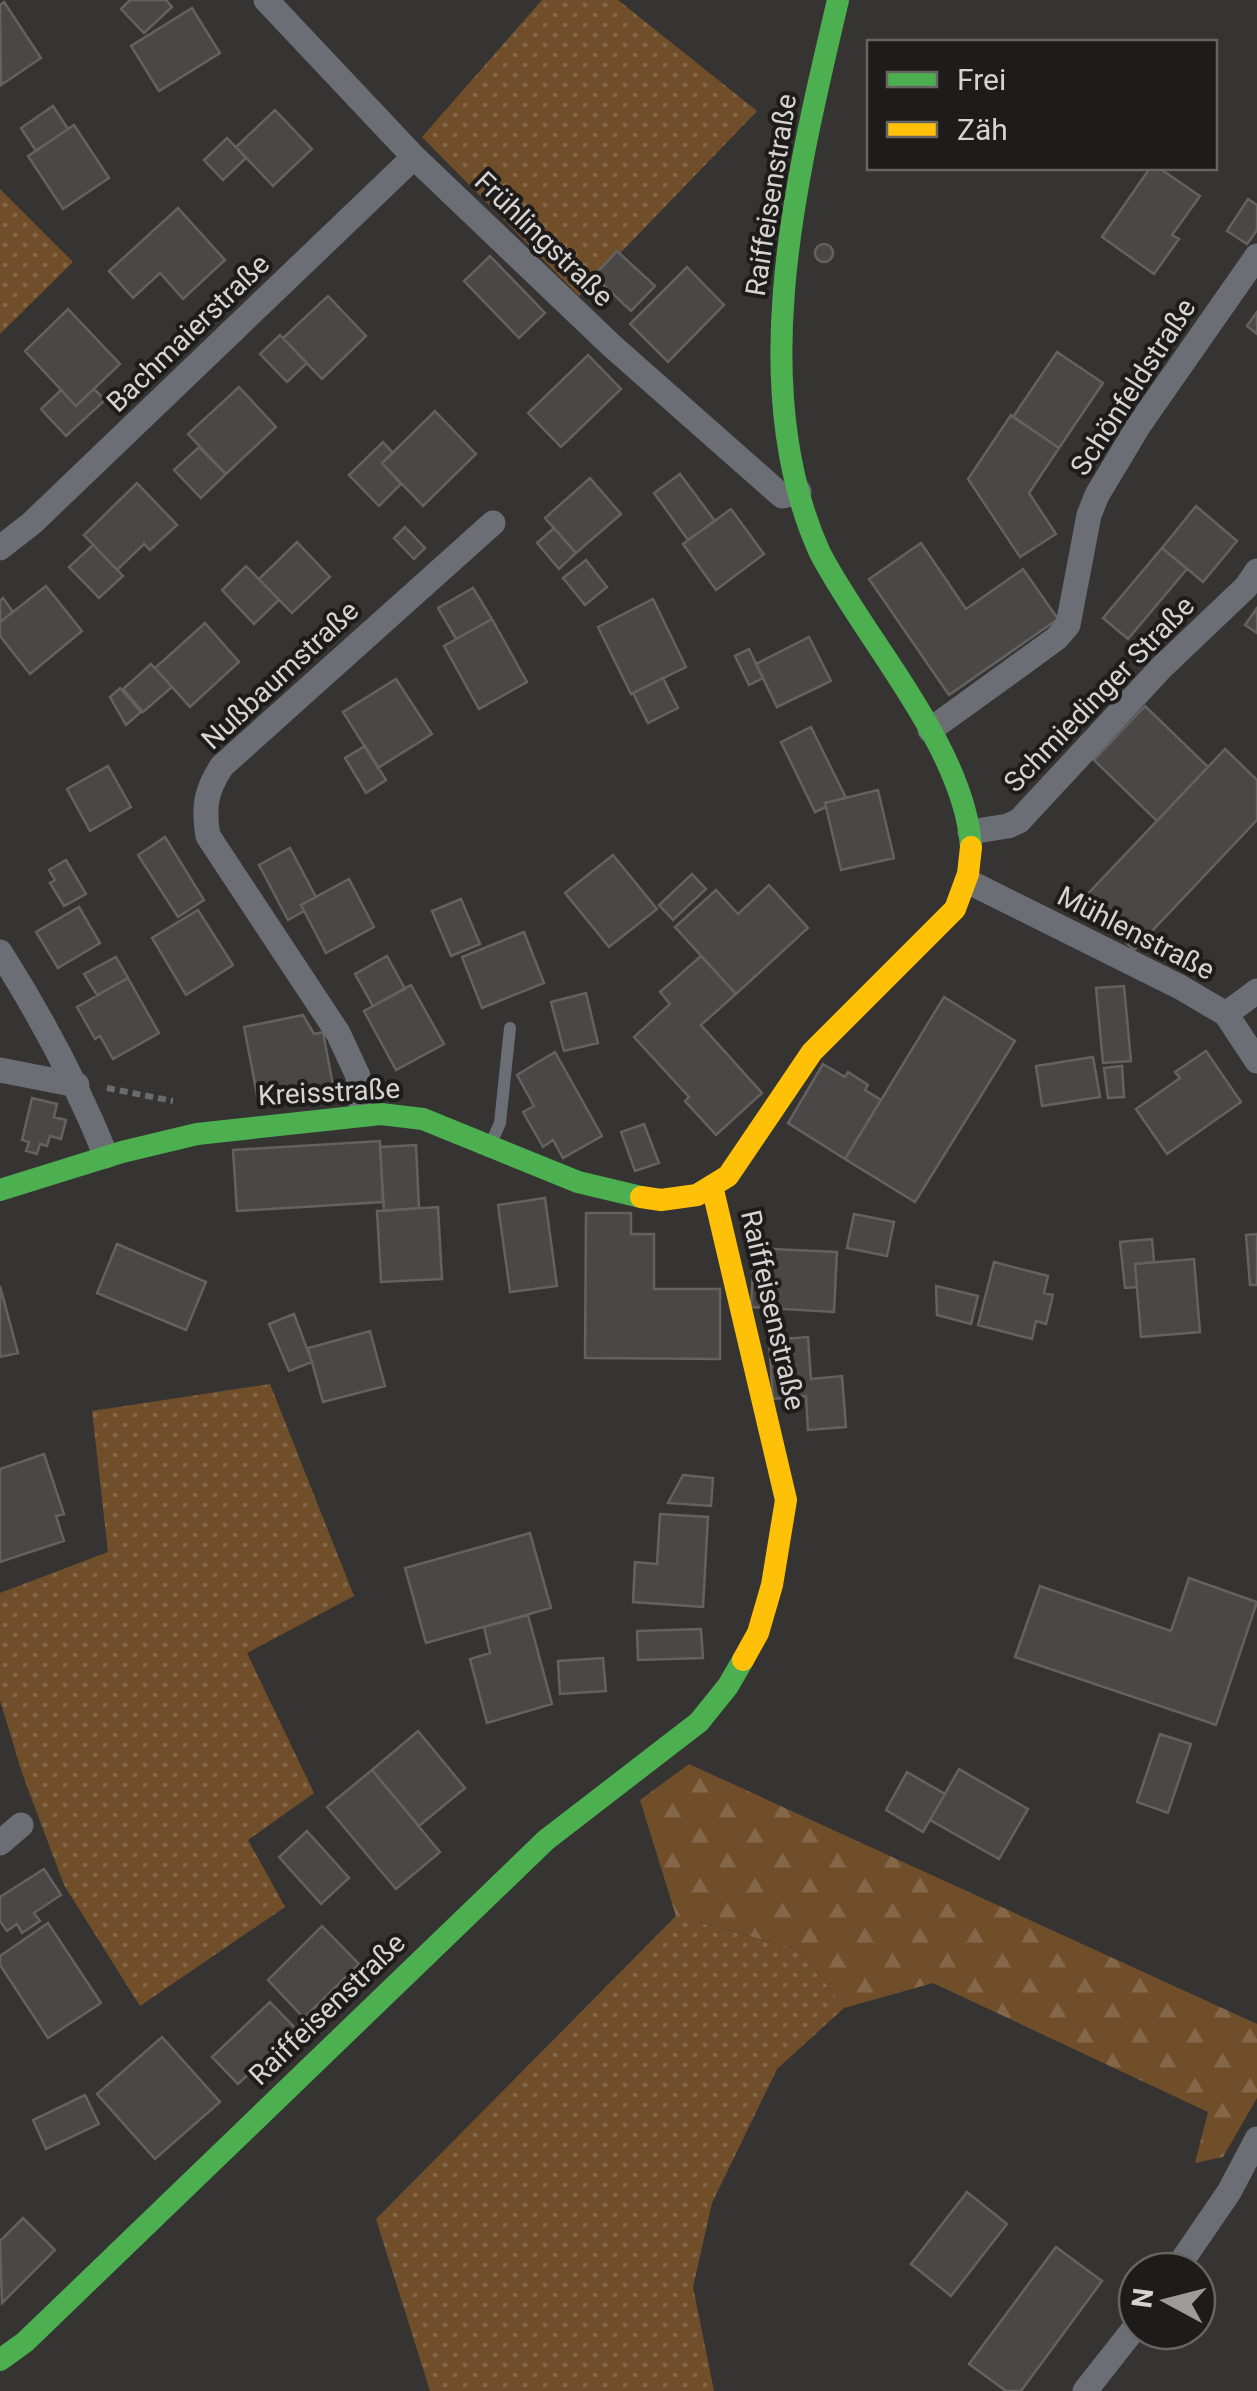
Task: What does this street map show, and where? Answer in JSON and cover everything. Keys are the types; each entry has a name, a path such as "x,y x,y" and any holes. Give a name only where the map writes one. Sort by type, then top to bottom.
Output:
{"street":[{"name":"Frühlingstraße","path":"266,0 414,157 612,346 782,496 799,492"},
{"name":"Raiffeisenstraße","path":"0,2360 39,2329 546,1840 698,1722 728,1686 758,1632 779,1552 786,1500 713,1190 742,1158 799,1067 954,909 967,882 971,854 964,809 930,730 834,579 812,532 799,492 787,420 782,331 784,280 819,82 838,0"},
{"name":"Bachmaierstraße","path":"0,548 32,523 414,157"},
{"name":"Schönfeldstraße","path":"930,730 1057,638 1068,625 1089,515 1098,495 1139,425 1257,256"},
{"name":"Nußbaumstraße","path":"362,1114 358,1076 338,1033 208,836 203,810 210,785 222,766 494,523"},
{"name":"Schmiedinger Straße","path":"970,832 1019,821 1160,668 1246,587 1257,571"},
{"name":"Mühlenstraße","path":"967,882 1180,987 1226,1014 1257,1061"},
{"path":"0,952 40,1014 77,1084 106,1156"},
{"path":"1226,1014 1257,991"},
{"path":"0,1070 77,1084"},
{"name":"Kreisstraße","path":"0,1190 106,1156 196,1134 362,1114 426,1120 576,1181 630,1196 679,1198 713,1190"},
{"path":"0,1843 22,1824"},
{"path":"1189,2251 1229,2192 1257,2139"},
{"path":"1084,2391 1117,2350"}],"lane":[{"path":"491,1144 500,1123 510,1028"}],"path":[{"path":"77,1084 180,1103"}],"green space":[{"path":"542,0 618,0 757,111 579,296 422,137"},
{"path":"0,189 73,262 0,334"},
{"path":"270,1384 354,1596 247,1653 314,1793 248,1840 285,1907 140,2006 64,1885 22,1773 0,1700 0,1593 108,1552 92,1411"},
{"path":"689,1764 1257,2024 1257,2098 1223,2157 1195,2163 1208,2112 933,1983 844,2008 801,1950 676,1916 640,1800"},
{"path":"676,1916 801,1950 844,2008 777,2069 712,2203 693,2287 714,2391 430,2391 376,2219"}],"building":[{"path":"130,0 166,0 172,7 144,33 121,9"},
{"path":"4,2 41,58 1,85 0,5"},
{"path":"192,8 220,53 159,91 131,46"},
{"path":"53,106 68,129 36,151 21,128"},
{"path":"275,110 312,149 273,186 236,147"},
{"path":"74,125 109,178 63,209 28,156"},
{"path":"227,138 246,158 223,180 204,160"},
{"path":"1149,170 1162,170 1200,196 1172,235 1179,239 1154,274 1102,237"},
{"path":"1248,199 1257,205 1257,230 1247,244 1227,231"},
{"path":"178,208 225,260 183,299 160,273 133,298 109,271"},
{"path":"824,244 833,253 824,262 815,253"},
{"path":"617,251 655,286 631,311 594,276"},
{"path":"490,256 545,313 519,338 464,281"},
{"path":"687,267 724,305 668,362 630,324"},
{"path":"328,296 366,336 322,379 283,338"},
{"path":"68,309 120,364 76,406 25,351"},
{"path":"1257,312 1257,334 1247,326"},
{"path":"280,335 307,363 287,382 260,354"},
{"path":"1057,352 1103,383 1059,448 1013,417"},
{"path":"588,355 621,389 561,447 528,413"},
{"path":"239,387 276,427 226,474 188,434"},
{"path":"94,389 105,400 66,436 41,409 61,390 76,406"},
{"path":"435,411 476,454 423,506 382,463"},
{"path":"1011,415 1059,448 1029,493 1056,534 1020,557 968,479"},
{"path":"383,442 393,453 382,463 401,484 379,506 349,475"},
{"path":"199,447 226,474 201,498 174,470"},
{"path":"680,474 715,521 688,540 654,493"},
{"path":"590,478 621,514 576,553 545,518"},
{"path":"137,483 177,525 150,550 144,544 117,570 84,535"},
{"path":"1196,506 1237,541 1203,582 1162,548"},
{"path":"731,509 764,554 716,590 683,544"},
{"path":"405,527 425,548 414,559 394,538"},
{"path":"554,528 576,553 559,569 537,543"},
{"path":"297,542 330,577 292,613 259,579"},
{"path":"921,543 966,609 1023,569 1058,619 949,695 869,579"},
{"path":"93,545 123,576 99,598 69,567"},
{"path":"1162,548 1187,569 1128,639 1103,618"},
{"path":"586,560 607,587 585,605 563,578"},
{"path":"246,566 279,600 254,624 222,590"},
{"path":"46,586 82,631 30,674 0,636 0,622"},
{"path":"473,588 492,619 456,639 438,608"},
{"path":"3,598 13,612 0,622 0,601"},
{"path":"653,599 686,667 631,694 598,627"},
{"path":"1257,608 1257,633 1245,625"},
{"path":"492,619 527,682 479,709 444,646"},
{"path":"205,623 239,662 190,707 155,668"},
{"path":"809,637 831,681 777,707 756,664"},
{"path":"749,649 763,678 749,685 735,656"},
{"path":"151,664 172,687 143,712 123,689"},
{"path":"663,678 678,708 648,723 633,693"},
{"path":"396,679 432,734 378,768 343,712"},
{"path":"120,688 141,712 126,725 110,697"},
{"path":"1145,706 1208,767 1157,821 1094,760"},
{"path":"811,727 846,798 825,803 826,807 815,812 781,742"},
{"path":"365,746 386,780 366,793 345,758"},
{"path":"1225,749 1257,780 1257,820 1134,950 1082,900"},
{"path":"108,766 131,807 90,831 67,789"},
{"path":"878,790 894,858 841,870 825,803"},
{"path":"165,837 204,900 178,917 138,855"},
{"path":"290,848 316,897 301,905 304,911 288,920 259,865"},
{"path":"613,855 657,909 609,947 565,893"},
{"path":"66,860 86,894 64,906 50,883 55,880 49,870"},
{"path":"692,874 706,889 673,920 659,905"},
{"path":"349,879 374,927 326,953 301,905"},
{"path":"769,885 808,928 736,994 675,927 716,890 738,914"},
{"path":"461,899 480,944 451,956 432,911"},
{"path":"79,907 100,943 58,968 36,932"},
{"path":"198,910 233,965 186,995 152,938"},
{"path":"524,932 544,983 482,1008 462,957"},
{"path":"387,956 405,989 373,1006 355,974"},
{"path":"701,956 736,994 701,1025 762,1093 716,1135 685,1101 689,1097 634,1037 670,1004 660,992"},
{"path":"116,957 128,978 97,995 84,974"},
{"path":"128,978 159,1033 113,1059 100,1036 95,1039 77,1007"},
{"path":"411,985 444,1044 396,1070 364,1011"},
{"path":"1124,986 1131,1061 1103,1063 1096,988"},
{"path":"586,993 598,1043 564,1051 551,1002"},
{"path":"944,997 1015,1041 915,1202 845,1159"},
{"path":"303,1015 314,1034 323,1032 334,1091 259,1105 244,1027"},
{"path":"1206,1051 1241,1102 1167,1154 1136,1109 1180,1078 1175,1072"},
{"path":"555,1052 602,1136 563,1158 553,1140 543,1147 523,1112 534,1106 517,1075"},
{"path":"1093,1057 1100,1097 1042,1106 1036,1066"},
{"path":"823,1064 845,1077 848,1072 868,1085 865,1090 881,1100 845,1159 788,1123"},
{"path":"1122,1066 1124,1097 1108,1098 1104,1068"},
{"path":"32,1098 57,1104 54,1117 66,1120 61,1139 50,1136 47,1146 40,1144 37,1154 26,1151 29,1142 22,1140"},
{"path":"644,1124 659,1163 635,1171 621,1132"},
{"path":"380,1141 383,1202 237,1211 233,1150"},
{"path":"416,1145 419,1208 384,1211 380,1147"},
{"path":"545,1198 557,1286 510,1292 498,1205"},
{"path":"438,1207 442,1279 381,1282 377,1211"},
{"path":"586,1213 631,1213 631,1234 654,1234 654,1289 720,1289 720,1359 585,1358"},
{"path":"854,1214 894,1222 887,1256 847,1248"},
{"path":"1257,1234 1257,1285 1250,1285 1246,1235"},
{"path":"1152,1239 1154,1262 1135,1264 1137,1287 1125,1288 1120,1242"},
{"path":"117,1244 206,1282 186,1330 97,1293"},
{"path":"754,1248 837,1252 834,1312 751,1307"},
{"path":"1194,1259 1200,1332 1141,1337 1135,1264"},
{"path":"994,1262 1048,1276 1044,1293 1053,1295 1046,1324 1036,1321 1032,1339 978,1325"},
{"path":"0,1286 18,1353 0,1357"},
{"path":"936,1286 978,1296 971,1324 937,1315"},
{"path":"294,1314 312,1362 289,1371 269,1324"},
{"path":"370,1331 385,1386 323,1402 308,1348"},
{"path":"808,1337 811,1379 842,1376 846,1427 808,1430 806,1396 773,1399 769,1340"},
{"path":"44,1454 64,1514 56,1516 64,1541 0,1562 0,1469"},
{"path":"683,1475 713,1478 711,1506 668,1503"},
{"path":"660,1514 708,1517 703,1607 633,1602 635,1562 657,1564"},
{"path":"530,1533 551,1608 426,1643 405,1568"},
{"path":"1189,1578 1257,1602 1216,1725 1015,1657 1040,1586 1171,1631"},
{"path":"528,1615 552,1704 487,1723 470,1659 490,1653 484,1627"},
{"path":"701,1629 703,1658 638,1660 637,1631"},
{"path":"603,1658 606,1691 560,1694 558,1661"},
{"path":"418,1731 465,1788 419,1826 372,1770"},
{"path":"1160,1734 1191,1744 1168,1813 1137,1802"},
{"path":"959,1769 1028,1809 999,1859 930,1820"},
{"path":"372,1770 440,1852 396,1889 327,1807"},
{"path":"907,1772 945,1794 923,1832 886,1810"},
{"path":"307,1831 349,1878 321,1904 279,1857"},
{"path":"44,1869 61,1895 34,1913 40,1921 22,1933 17,1924 7,1931 0,1921 0,1897"},
{"path":"48,1923 101,2003 48,2038 0,1965 0,1956"},
{"path":"322,1926 359,1964 304,2018 268,1980"},
{"path":"270,2002 296,2029 238,2084 212,2057"},
{"path":"162,2037 220,2102 155,2159 97,2094"},
{"path":"85,2095 99,2124 46,2149 33,2120"},
{"path":"967,2192 1007,2224 951,2296 911,2264"},
{"path":"23,2218 55,2250 2,2303 0,2241"},
{"path":"1056,2247 1102,2281 1021,2391 1006,2391 969,2364"}],"traffic: fast":[{"path":"838,0 794,206 781,349 785,419 797,488 820,553 932,733 965,810 971,847"},
{"path":"0,1190 122,1152 197,1134 381,1114 423,1119 578,1182 641,1197"},
{"path":"0,2360 25,2342 546,1840 699,1722 743,1660"}],"traffic: slow":[{"path":"641,1197 661,1200 697,1195 728,1176 812,1052 955,909 968,874 971,847"},
{"path":"713,1190 786,1500 772,1585 758,1633 743,1660"}]}
